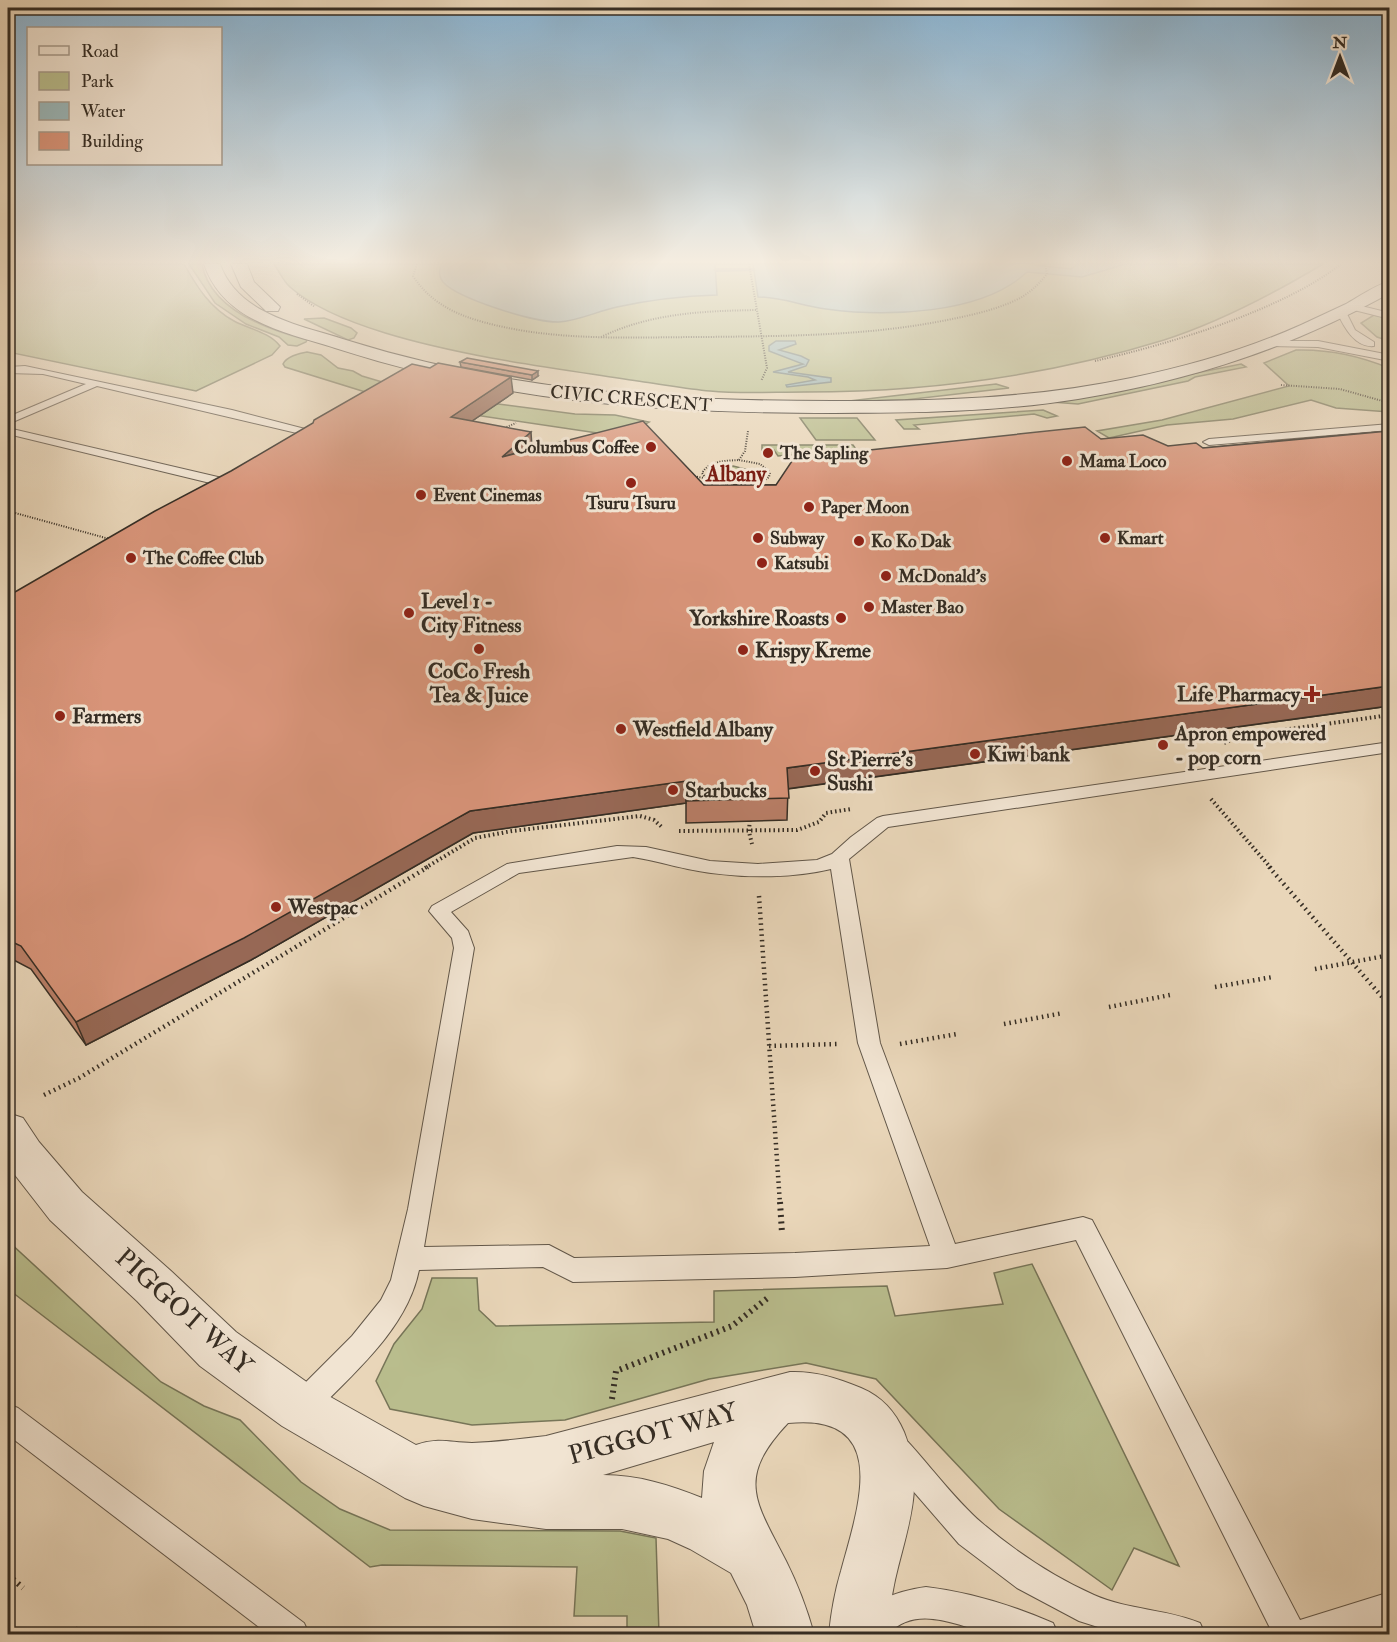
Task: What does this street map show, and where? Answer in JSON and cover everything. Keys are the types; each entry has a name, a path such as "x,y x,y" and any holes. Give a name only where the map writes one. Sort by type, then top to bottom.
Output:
{"street":[{"name":"CIVIC CRESCENT","path":"329,341 379,358 422,369 520,388 626,401 752,407 963,406 1046,397 1126,385 1224,362 1277,341"},
{"name":"CIVIC CRESCENT","path":"875,407 990,395 1083,381 1179,358 1229,341"},
{"name":"PIGGOT WAY","path":"13,1150 66,1206 154,1286 218,1349 300,1408 424,1479 472,1492 546,1502 622,1502 670,1512 710,1528 752,1554"},
{"name":"PIGGOT WAY","path":"389,1459 442,1468 501,1469 604,1450 713,1416 793,1396 837,1402 856,1412 874,1426"},
{"name":"PIGGOT WAY","path":"773,1402 754,1420 739,1443 732,1466 729,1492 734,1519 773,1596 785,1635"},
{"path":"858,1635 861,1606 885,1509 888,1481 885,1452 874,1426"}],"lane":[{"path":"1323,341 1354,350"},
{"path":"1357,341 1389,351"},
{"path":"1366,341 1371,344"},
{"path":"1273,344 1318,344 1389,358"},
{"path":"8,370 31,369 305,432 309,438 290,449"},
{"path":"8,421 96,383"},
{"path":"1209,442 1389,427"},
{"path":"8,431 234,481 211,492"},
{"path":"300,1408 354,1355 390,1309 404,1282 410,1259 464,948 461,936 439,910 514,868 633,851 710,867 758,870 817,866 839,858 883,822 1389,747"},
{"path":"839,858 869,1043 947,1257"},
{"path":"410,1259 549,1256 556,1263 573,1270 795,1266 947,1257 1083,1228 1290,1635"},
{"path":"8,1418 293,1635"},
{"path":"874,1426 970,1533 1017,1569 1090,1610 1149,1628 1189,1635"},
{"path":"866,1635 890,1612 920,1602 952,1605 1042,1635"},
{"path":"1306,1635 1389,1608"}],"path":[{"path":"752,407 754,396 767,368 763,341"},
{"path":"1089,363 1142,351 1170,341"},
{"path":"1281,385 1341,389 1389,404"},
{"path":"498,431 516,423"},
{"path":"739,460 745,451 748,431"},
{"path":"521,441 553,448"},
{"path":"525,446 546,450"},
{"path":"682,474 704,478 714,485 741,490 765,482 770,472 759,464 739,460 709,465 702,473 704,478"},
{"path":"8,511 121,542"},
{"path":"1217,747 1240,736 1389,715"},
{"path":"1192,734 1192,755 1201,753"},
{"path":"1190,776 1389,1006"},
{"path":"675,831 797,830 819,822 826,813 861,808"},
{"path":"604,1450 616,1371 732,1326 764,1303 795,1266 780,1228 758,870 749,832 750,813"},
{"path":"44,1095 79,1078 475,838 512,831 640,816 654,820 661,827 668,829"},
{"path":"1315,969 1389,955"},
{"path":"1215,987 1273,977"},
{"path":"1109,1006 1170,995"},
{"path":"1004,1024 1063,1013"},
{"path":"893,1044 907,1044 957,1034"},
{"path":"769,1046 843,1044"},
{"path":"8,1575 23,1588"},
{"path":"75,1629 82,1635"}],"green space":[{"path":"8,341 275,341 280,346 272,355 196,391 8,352"},
{"path":"283,341 307,341 297,346 288,345"},
{"path":"414,341 1162,341 1120,353 1031,372 940,385 849,391 745,393 694,389 548,367 491,358"},
{"path":"1296,350 1344,354 1389,368 1389,412 1336,408 1311,400 1233,419 1167,425 1109,438 1097,431 1162,420 1289,386 1264,363"},
{"path":"307,352 321,355 338,368 353,371 362,376 451,398 575,414 615,415 649,422 638,428 604,434 448,411 375,395 285,367 283,364 290,357"},
{"path":"1241,364 1246,367 1078,404 1051,402"},
{"path":"996,384 1009,388 905,400 849,401"},
{"path":"1043,410 1057,416 1047,418 1034,414 914,425 919,429 904,429 896,420"},
{"path":"800,418 857,418 875,440 816,440"},
{"path":"762,445 853,445 856,449 778,456 774,450 762,450"},
{"path":"733,466 753,471 754,476 735,482 717,475 722,468"},
{"path":"8,1241 161,1382 204,1406 240,1420 301,1482 340,1509 390,1530 620,1531 656,1538 659,1634 627,1634 627,1616 574,1616 577,1567 382,1565 370,1567 8,1289"},
{"path":"1032,1264 1179,1566 1134,1548 1112,1590 999,1509 876,1379 806,1363 709,1379 565,1420 472,1425 390,1409 376,1381 394,1344 422,1309 432,1278 477,1278 479,1310 496,1326 714,1322 714,1291 887,1286 895,1316 1003,1304 994,1273"}],"water":[{"path":"776,341 795,341 796,344 779,350 809,360 806,366 788,372 831,378 831,382 787,387 786,385 815,380 773,372 803,364 769,351 769,346"}],"building":[{"path":"467,358 538,371 532,375 460,362"},
{"name":"Westfield Albany","path":"438,363 511,377 451,417 531,432 502,457 643,421 704,485 776,485 794,458 1085,427 1101,439 1143,435 1168,446 1196,443 1203,448 1389,431 1389,686 787,768 789,798 686,801 686,781 470,811 244,938 76,1022 21,946 8,940 8,596 155,511 231,471 412,364 430,368"}],"place":[{"name":"Columbus Coffee","path":"651,447"},
{"name":"The Sapling","path":"768,453"},
{"name":"Mama Loco","path":"1067,461"},
{"name":"Tsuru Tsuru","path":"631,483"},
{"name":"Event Cinemas","path":"421,495"},
{"name":"Paper Moon","path":"809,507"},
{"name":"Subway","path":"758,538"},
{"name":"Kmart","path":"1105,538"},
{"name":"Ko Ko Dak","path":"859,541"},
{"name":"The Coffee Club","path":"131,558"},
{"name":"Katsubi","path":"762,563"},
{"name":"McDonald's","path":"886,576"},
{"name":"Master Bao","path":"869,607"},
{"name":"Level 1 - City Fitness","path":"409,613"},
{"name":"Yorkshire Roasts","path":"841,618"},
{"name":"CoCo Fresh Tea & Juice","path":"479,649"},
{"name":"Krispy Kreme","path":"743,650"},
{"name":"Life Pharmacy","path":"1312,694"},
{"name":"Farmers","path":"60,716"},
{"name":"Westfield Albany","path":"621,729"},
{"name":"Apron empowered - pop corn","path":"1163,745"},
{"name":"Kiwi bank","path":"975,754"},
{"name":"St Pierre's Sushi","path":"815,771"},
{"name":"Starbucks","path":"673,790"},
{"name":"Westpac","path":"276,907"}],"district":[{"name":"Albany","path":"736,474"}]}
